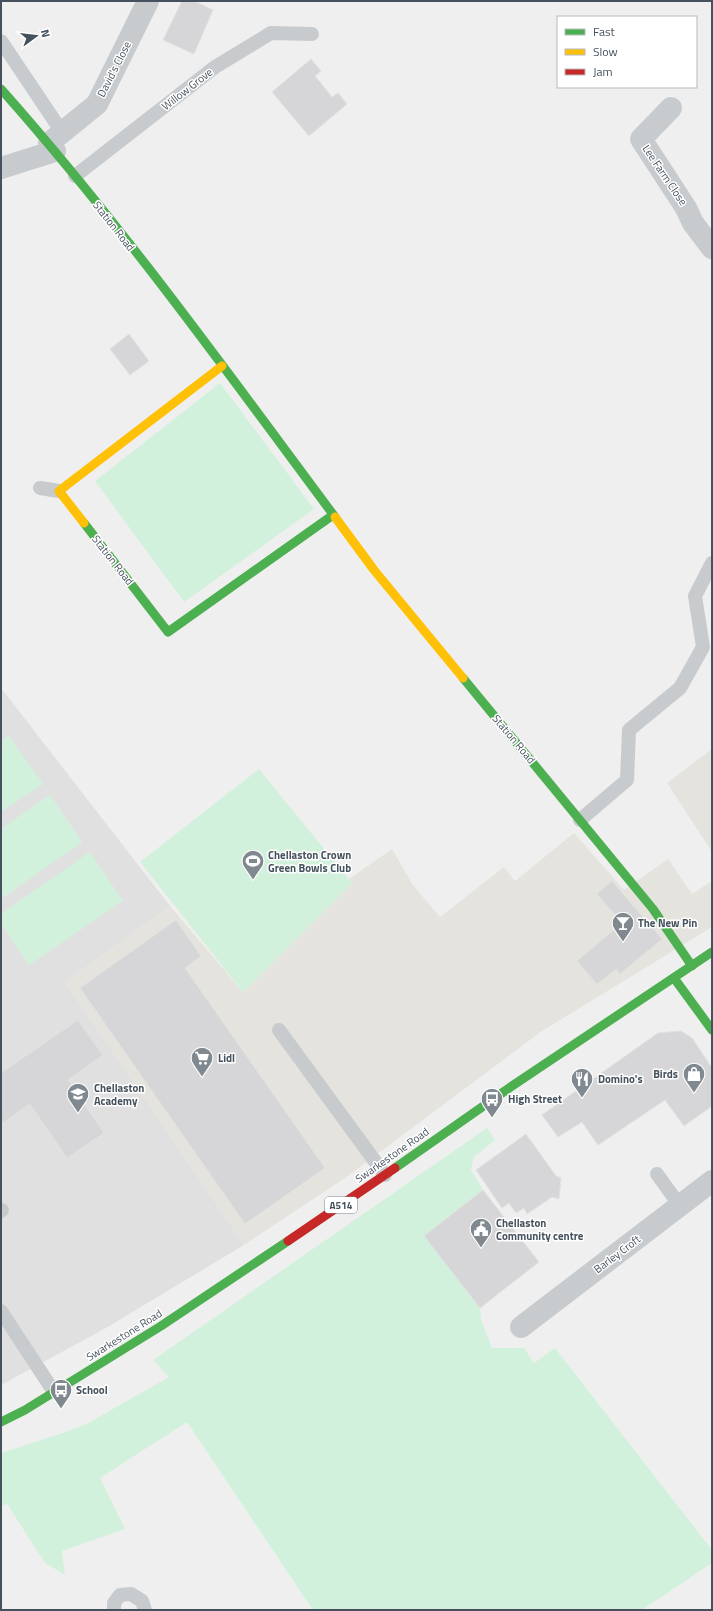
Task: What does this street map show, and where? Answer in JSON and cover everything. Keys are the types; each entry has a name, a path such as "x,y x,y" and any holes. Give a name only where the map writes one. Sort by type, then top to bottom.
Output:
{"street":[{"name":"David's Close","path":"55,142 97,104 148,1"},
{"name":"Station Road","path":"1,90 55,142 75,176 176,304 374,570 653,909 692,966"},
{"name":"Lee Farm Close","path":"671,108 641,139 686,208 693,223 712,248"},
{"path":"1,168 55,142"},
{"path":"59,491 222,366"},
{"name":"Station Road","path":"59,491 168,632 333,515"},
{"name":"A514","path":"692,966 712,952"},
{"name":"Swarkestone Road","path":"1,1422 54,1392 161,1326 385,1175 512,1086 692,966"},
{"path":"674,978 712,1030"},
{"name":"Barley Croft","path":"521,1327 712,1181"}],"lane":[{"name":"Willow Grove","path":"75,176 216,66 270,33 312,34"},
{"name":"Station Road","path":"1,41 55,142"},
{"path":"40,488 59,491"},
{"path":"580,820 628,780 629,730 680,688 703,647 695,596 712,563"},
{"path":"279,1030 385,1175"},
{"path":"657,1174 680,1206"},
{"path":"1,1311 54,1392"},
{"path":"114,1610 114,1604 120,1595 131,1594 142,1602 145,1610"}],"shaded area":[{"name":"Chellaston Academy","path":"1,688 170,906 65,982 244,1245 106,1328 1,1385"},
{"path":"712,749 712,852 667,783"},
{"path":"574,833 624,890 668,859 692,894 712,881 712,927 542,1031 345,1178 244,1245 65,982 170,906 243,992 352,883 349,879 392,849 413,885 440,917 504,867 515,881"}],"green space":[{"path":"220,383 314,509 184,602 95,481"},
{"path":"9,736 43,784 1,812 1,741"},
{"name":"Chellaston Crown Green Bowls Club","path":"259,769 352,883 243,992 140,862"},
{"path":"50,795 82,842 1,899 1,829"},
{"path":"90,852 123,901 29,965 1,924 1,914"},
{"path":"487,1128 495,1140 474,1157 471,1170 483,1190 424,1236 480,1308 481,1319 492,1348 524,1348 534,1363 555,1348 712,1550 712,1563 642,1610 313,1610 187,1422 100,1478 125,1529 62,1551 65,1575 45,1563 7,1504 1,1506 1,1453 66,1432 88,1423 169,1377 153,1360"}],"building":[{"path":"182,1 194,1 213,10 194,54 163,40"},
{"path":"311,59 321,71 315,76 332,97 338,93 347,104 309,136 272,92"},
{"path":"129,334 149,361 130,375 110,349"},
{"path":"612,881 662,939 620,974 616,969 597,984 577,961 622,923 597,894"},
{"name":"Lidl","path":"176,920 201,956 185,968 325,1168 245,1224 80,988"},
{"path":"78,1020 103,1055 68,1080 104,1133 67,1158 30,1104 1,1124 1,1073"},
{"path":"681,1031 692,1038 712,1068 712,1106 684,1126 665,1100 598,1145 582,1122 558,1137 542,1115 658,1033"},
{"path":"526,1134 556,1176 561,1178 559,1199 552,1197 527,1214 524,1208 516,1213 509,1203 502,1208 476,1170"},
{"name":"Chellaston Community centre","path":"483,1190 539,1262 480,1308 424,1236"}],"traffic: fast":[{"path":"1,89 89,192 214,353 335,517"},
{"path":"84,523 168,632 333,515"},
{"path":"463,678 653,909 692,966"},
{"path":"395,1168 512,1086 712,952"},
{"path":"674,978 712,1030"},
{"path":"1,1422 25,1410 161,1326 288,1241"}],"traffic: slow":[{"path":"84,523 59,491 222,366"},
{"path":"335,517 374,570 463,678"}],"traffic: jam":[{"path":"288,1241 395,1168"}],"place":[{"name":"Chellaston Crown Green Bowls Club","path":"253,880"},
{"name":"The New Pin","path":"623,942"},
{"name":"Lidl","path":"202,1078"},
{"name":"Birds","path":"694,1094"},
{"name":"Domino's","path":"582,1098"},
{"name":"Chellaston Academy","path":"78,1114"},
{"name":"High Street","path":"492,1118"},
{"name":"Chellaston Community centre","path":"481,1248"},
{"name":"School","path":"61,1410"}]}
